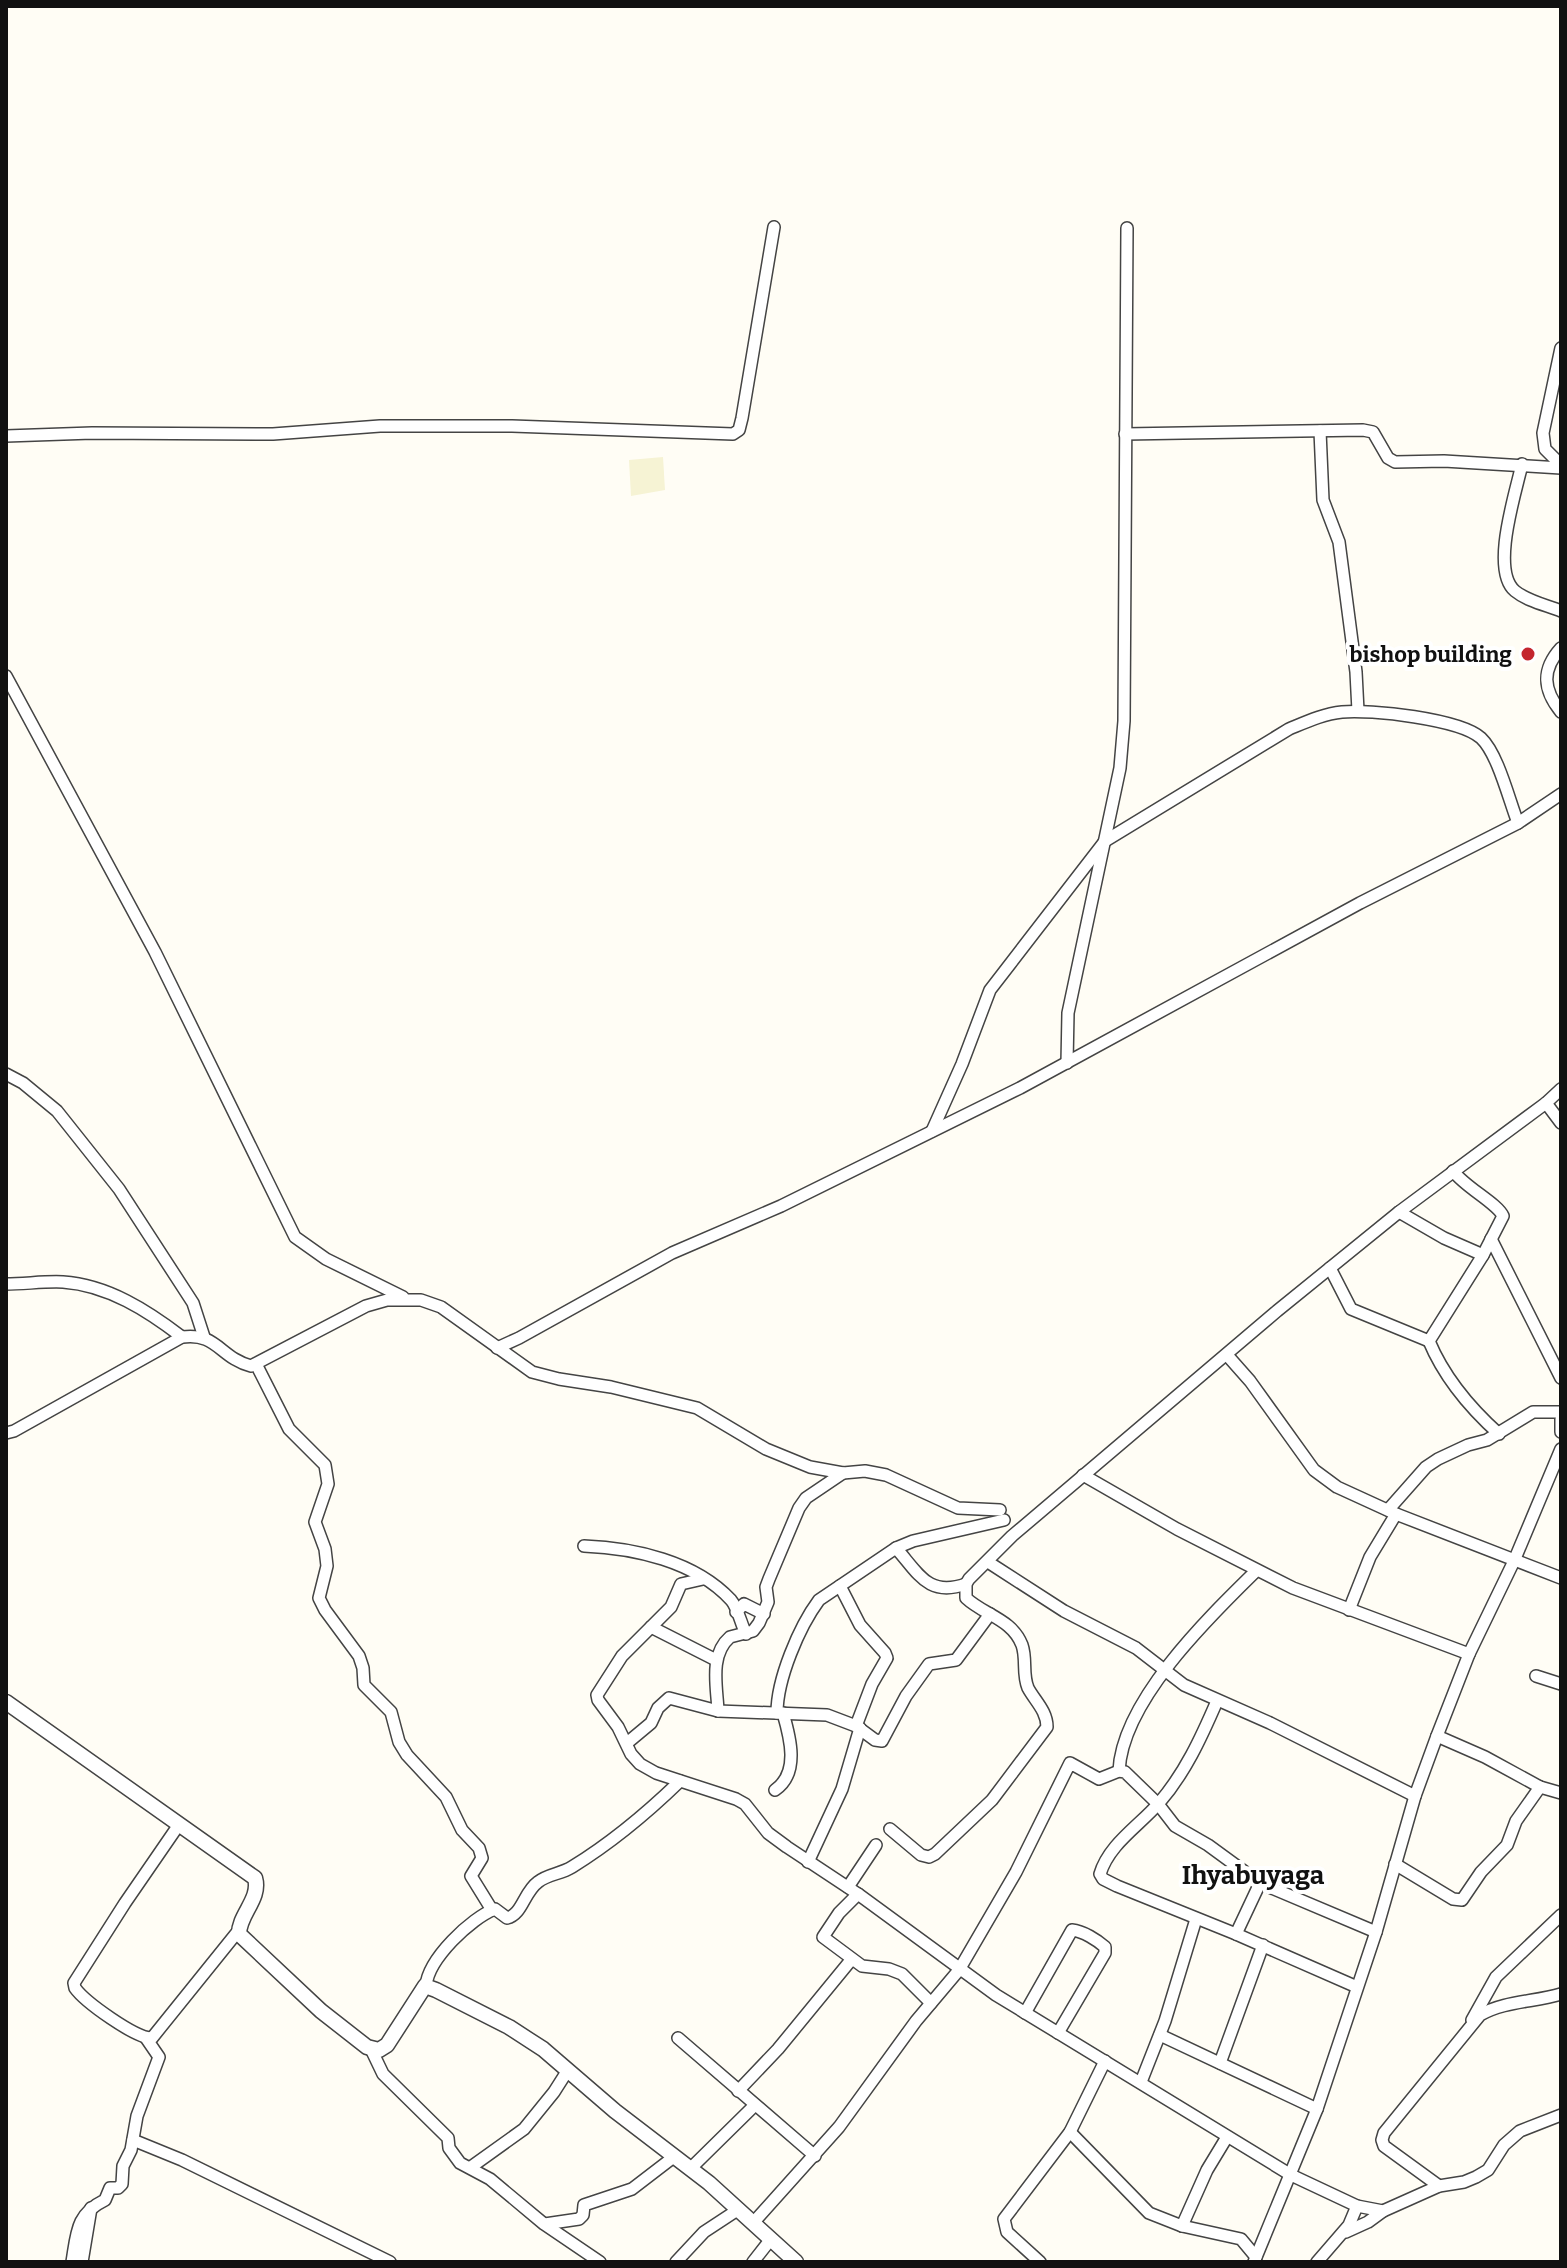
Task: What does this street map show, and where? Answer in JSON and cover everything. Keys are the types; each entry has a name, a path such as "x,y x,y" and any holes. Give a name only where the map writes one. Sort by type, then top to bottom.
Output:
{"street":[{"path":"6,436 273,434 380,426 733,434 739,430 742,418 774,227"},
{"path":"1067,1063 1068,1013 1120,768 1124,721 1127,228"},
{"path":"1561,348 1543,433 1545,449 1561,466"},
{"path":"1320,431 1323,500 1339,542 1358,711"},
{"path":"1125,434 1373,432 1388,458 1395,462 1561,466"},
{"path":"1522,464 1504,546 1507,580 1513,590 1561,611"},
{"path":"1561,648 1549,664 1545,680 1550,696 1561,712"},
{"path":"6,676 155,952 295,1237 326,1259 407,1299"},
{"path":"932,1131 996,979 1105,841 1289,729 1326,715 1358,711 1420,719 1472,733 1489,749 1518,823"},
{"path":"497,1348 672,1253 781,1206 1067,1063 1360,903 1518,823 1561,794"},
{"path":"6,1074 23,1083 57,1111 119,1189 193,1303 204,1337 234,1360 251,1366 256,1364 366,1306 387,1300 426,1301 441,1307 532,1372 627,1390 697,1408 766,1449 800,1464 843,1473 865,1471 886,1475 958,1508 1002,1515 896,1548 819,1600 810,1612 783,1679 780,1713 790,1744 789,1772 786,1781 775,1790"},
{"path":"896,1548 932,1586 948,1590 966,1584 1012,1536 1330,1268 1561,1089"},
{"path":"1546,1103 1561,1123"},
{"path":"1429,1341 1483,1255 1502,1218 1502,1211 1468,1188 1453,1171"},
{"path":"1399,1212 1444,1238 1483,1255"},
{"path":"1491,1239 1561,1378"},
{"path":"1330,1268 1351,1309 1429,1341 1455,1385 1499,1434"},
{"path":"6,1284 62,1282 101,1292 149,1312 182,1337"},
{"path":"6,1433 182,1337 204,1337"},
{"path":"1227,1355 1265,1401 1314,1470 1337,1487 1392,1512 1561,1578"},
{"path":"256,1364 289,1429 318,1455 328,1476 327,1491 315,1522 327,1560 321,1603 359,1656 364,1685 391,1712 399,1742 407,1755 446,1797 462,1830 479,1848 482,1858 471,1876 492,1910"},
{"path":"1349,1610 1392,1512 1426,1467 1499,1434 1533,1412 1561,1412"},
{"path":"1561,1419 1561,1432"},
{"path":"1255,2260 1317,2109 1376,1932 1415,1796 1437,1736 1469,1654 1556,1476 1561,1449"},
{"path":"718,1711 716,1660 725,1641 757,1628 768,1602 766,1587 799,1508 806,1498 843,1473"},
{"path":"1083,1475 1256,1571 1349,1610 1469,1654"},
{"path":"584,1546 609,1547 664,1560 703,1579 731,1600 746,1634"},
{"path":"988,1562 1064,1611 1136,1648 1184,1685 1270,1723 1415,1796"},
{"path":"1119,1771 1120,1757 1131,1727 1164,1670 1256,1571"},
{"path":"703,1579 681,1584 671,1607 622,1656 597,1696 640,1764 745,1804 768,1833 853,1891 959,1970 1025,2013 1291,2175 1357,2206 1383,2211"},
{"path":"890,1829 921,1855 929,1857 935,1854 992,1800 1045,1731 1046,1716 1025,1679 1023,1647 1013,1629 966,1598 966,1584"},
{"path":"808,1862 842,1789 872,1684 887,1658 860,1625 840,1586"},
{"path":"736,1612 744,1604 764,1614"},
{"path":"627,1743 652,1722 655,1712 667,1698 718,1711 827,1715 858,1727 878,1741 885,1739 918,1676 932,1662 956,1660 990,1614"},
{"path":"651,1627 716,1660"},
{"path":"1536,1676 1561,1684"},
{"path":"1217,1701 1193,1754 1158,1804 1121,1840 1100,1874 1117,1886 1357,1987"},
{"path":"6,1702 255,1878 256,1891 239,1930 155,2036 146,2038"},
{"path":"1437,1736 1485,1757 1540,1787 1561,1793"},
{"path":"753,2223 815,2156 959,1970 1010,1883 1068,1765 1074,1764 1099,1779 1119,1771 1125,1772 1158,1804 1175,1826 1208,1845 1260,1883 1376,1932"},
{"path":"371,2049 379,2050 387,2045 426,1986 429,1970 461,1934 492,1910 507,1918 513,1917 524,1896 536,1883 577,1863 653,1807 680,1781"},
{"path":"1395,1864 1453,1899 1462,1900 1481,1872 1507,1845 1516,1821 1540,1787"},
{"path":"72,2262 80,2221 91,2207 105,2200 110,2187 121,2186 123,2166 133,2140 137,2116 159,2057 146,2038 123,2027 77,1992 74,1983 178,1826"},
{"path":"876,1845 853,1891 823,1937 851,1960 867,1968 896,1971 931,2003"},
{"path":"1236,1934 1260,1883"},
{"path":"1471,2024 1496,1977 1561,1915"},
{"path":"1141,2082 1160,2035 1196,1919"},
{"path":"239,1930 242,1938 297,1990 371,2049 383,2074 445,2134 449,2148 460,2163 490,2179 544,2224 600,2262"},
{"path":"1025,2013 1072,1930 1101,1944 1105,1953 1058,2033"},
{"path":"1220,2063 1263,1945"},
{"path":"738,2091 795,2029 851,1960"},
{"path":"426,1986 509,2027 543,2049 615,2111 691,2168 796,2262"},
{"path":"1439,2186 1384,2146 1382,2138 1401,2110 1480,2015 1493,2008 1561,1994"},
{"path":"1160,2035 1317,2109"},
{"path":"678,2038 815,2156"},
{"path":"1040,2262 1007,2232 1004,2219 1070,2132 1105,2061"},
{"path":"471,2167 524,2129 568,2070"},
{"path":"691,2168 755,2105"},
{"path":"1344,2233 1383,2211 1439,2186 1476,2177 1488,2170 1504,2145 1520,2131 1561,2115"},
{"path":"1070,2132 1149,2213 1182,2226 1241,2239 1255,2260"},
{"path":"1182,2226 1207,2170 1227,2137"},
{"path":"133,2140 182,2160 390,2262"},
{"path":"544,2224 579,2219 583,2215 584,2205 632,2189 675,2156"},
{"path":"1317,2262 1344,2233 1357,2206"},
{"path":"82,2262 91,2207"},
{"path":"676,2262 704,2232 739,2209"},
{"path":"753,2262 771,2239"}],"shaded area":[{"path":"663,457 665,490 631,496 629,460"}],"place":[{"name":"bishop building","path":"1528,654"}],"district":[{"name":"Ihyabuyaga","path":"1253,1875"}]}
